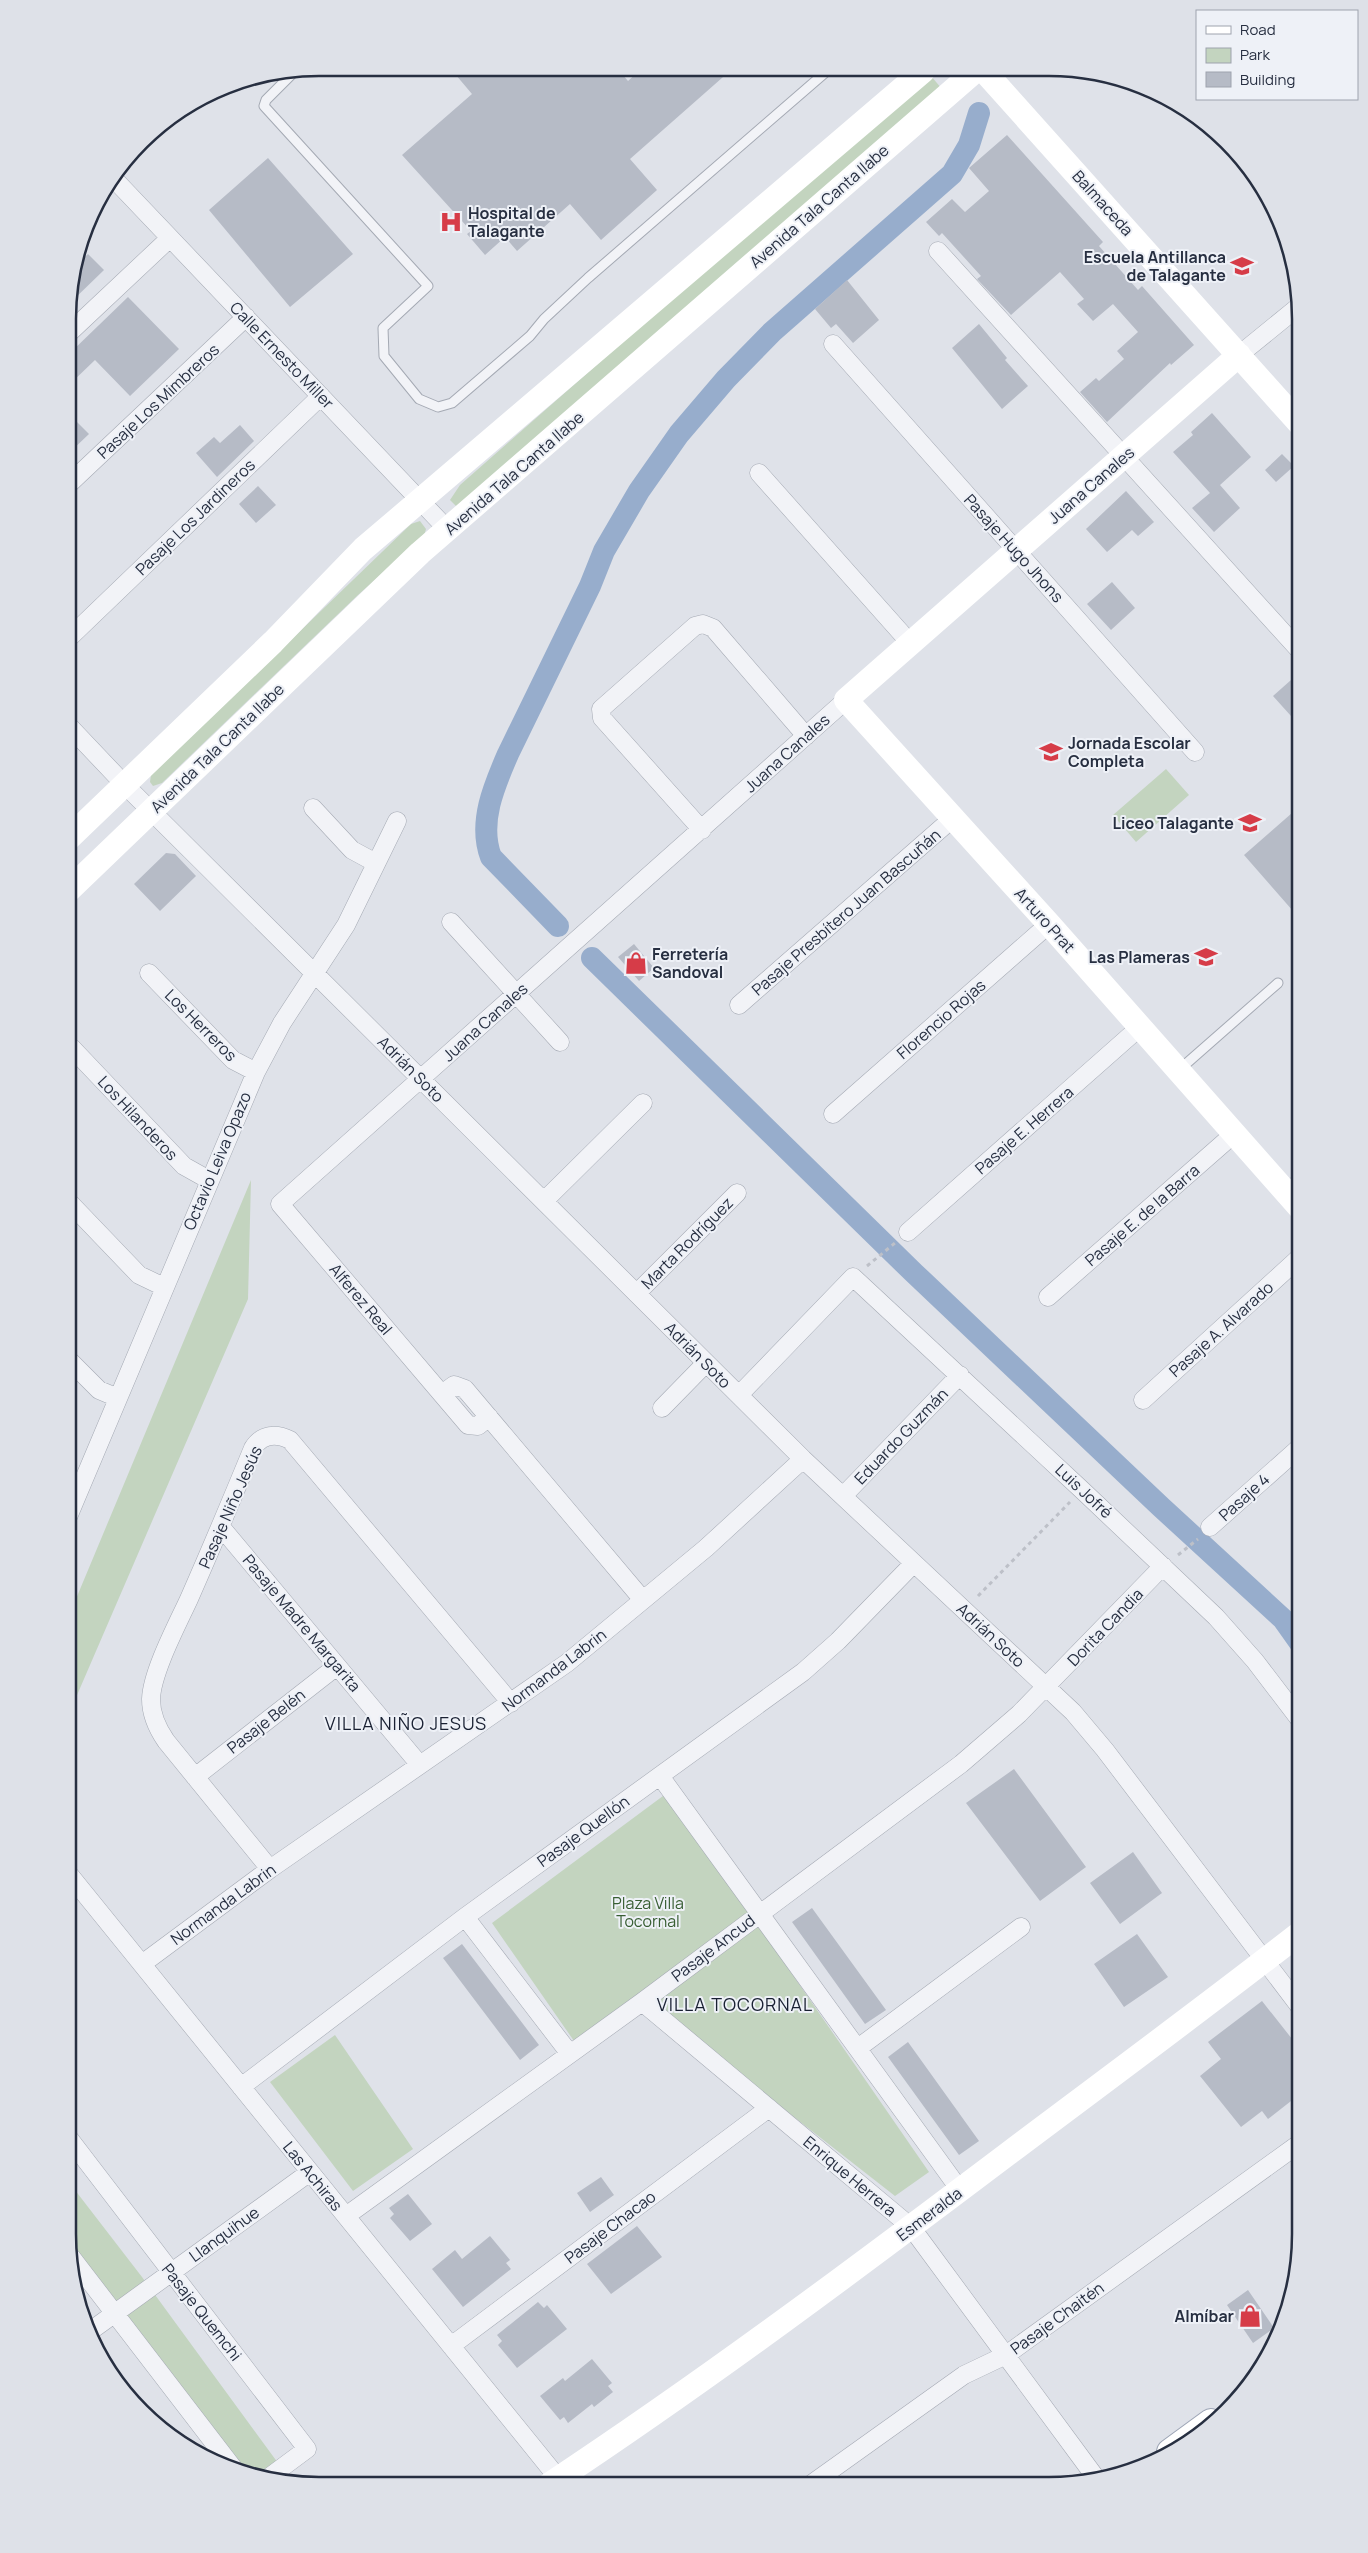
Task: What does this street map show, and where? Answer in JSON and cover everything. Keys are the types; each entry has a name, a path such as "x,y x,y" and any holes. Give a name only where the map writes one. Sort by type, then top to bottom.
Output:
{"street":[{"path":"76,831 272,642 363,549 917,76"},
{"name":"Avenida Tala Canta Ilabe","path":"76,883 152,812 323,644 448,530 969,76"},
{"name":"Balmaceda","path":"989,76 1292,415"},
{"name":"Calle Ernesto Miller","path":"118,183 448,530"},
{"path":"76,326 170,238"},
{"path":"938,251 1292,642"},
{"name":"Juana Canales","path":"280,1204 846,700 1239,355 1292,312"},
{"name":"Pasaje Los Mimbreros","path":"76,477 246,317"},
{"name":"Pasaje Hugo Jhons","path":"833,344 1195,752"},
{"name":"Pasaje Los Jardineros","path":"76,631 321,396"},
{"path":"758,473 911,644"},
{"path":"702,830 602,718 601,708 695,626 703,624 713,628 806,736"},
{"name":"Arturo Prat","path":"846,700 1235,1133 1292,1191"},
{"name":"Adrián Soto","path":"76,733 152,812 706,1363 803,1458 1073,1712 1105,1750 1292,1997"},
{"path":"313,808 352,850 376,863"},
{"name":"Pasaje Presbítero Juan Bascuñán","path":"739,1005 954,818"},
{"name":"Octavio Leiva Opazo","path":"76,1498 256,1072 282,1023 346,924 397,821"},
{"path":"451,922 560,1042"},
{"name":"Florencio Rojas","path":"833,1114 1049,924"},
{"name":"Los Herreros","path":"149,972 233,1060 256,1072"},
{"name":"Pasaje E. Herrera","path":"902,1238 1140,1027"},
{"name":"Los Hilanderos","path":"76,1052 184,1166 210,1180"},
{"path":"544,1201 643,1103"},
{"name":"Pasaje E. de la Barra","path":"1048,1297 1235,1133"},
{"name":"Marta Rodríguez","path":"637,1293 737,1193"},
{"name":"Alferez Real","path":"280,1204 471,1426 478,1426 489,1417 644,1600"},
{"path":"76,1209 139,1275 150,1282 164,1287"},
{"name":"Pasaje A. Alvarado","path":"1142,1400 1292,1264"},
{"name":"Luis Jofré","path":"739,1395 853,1277 960,1375 1216,1618 1255,1661 1292,1710"},
{"path":"662,1408 706,1363"},
{"path":"76,1368 99,1390 118,1398"},
{"name":"Eduardo Guzmán","path":"843,1496 960,1375"},
{"name":"Pasaje Niño Jesús","path":"270,1869 159,1732 154,1720 151,1698 153,1686 171,1640 256,1443 274,1435 290,1440 511,1703"},
{"name":"Pasaje 4","path":"1206,1531 1292,1454"},
{"name":"Normanda Labrin","path":"142,1964 270,1869 567,1663 706,1548 803,1458"},
{"name":"Pasaje Madre Margarita","path":"221,1527 420,1765"},
{"name":"Pasaje Quellón","path":"241,2087 465,1917 803,1672 838,1641 914,1563"},
{"name":"Dorita Candia","path":"1046,1687 1163,1566"},
{"name":"Pasaje Belén","path":"195,1777 337,1666"},
{"name":"Pasaje Ancud","path":"346,2216 642,2002 961,1764 1012,1720 1046,1687"},
{"path":"660,1776 960,2190"},
{"name":"Las Achiras","path":"76,1883 451,2346 551,2477"},
{"path":"465,1917 570,2054"},
{"path":"858,2048 1021,1927"},
{"name":"Esmeralda","path":"560,2477 646,2420 911,2227 1292,1939"},
{"name":"Enrique Herrera","path":"642,2002 911,2227 1092,2473"},
{"name":"Pasaje Chacao","path":"451,2346 769,2108"},
{"name":"Pasaje Quemchi","path":"76,2147 307,2449 275,2473"},
{"name":"Pasaje Chaitén","path":"821,2477 964,2375 1006,2355 1292,2149"},
{"name":"Llanquihue","path":"95,2328 310,2172"},
{"path":"78,2266 225,2458"}],"lane":[{"path":"288,78 266,100 264,106 428,286 383,328 382,344 384,356 419,399 438,407 452,403 467,391 530,336 544,319 588,278 821,76"},
{"path":"1179,1070 1278,983"}],"path":[{"path":"879,1258 902,1238"},
{"path":"964,1610 1082,1490"},
{"path":"1185,1550 1206,1531"}],"green space":[{"path":"931,76 942,89 458,508 450,500 460,485 766,216"},
{"path":"420,521 426,529 424,536 358,595 162,783 153,786 150,782 151,775 411,524"},
{"path":"1166,769 1189,795 1136,842 1113,815"},
{"path":"251,1180 248,1299 76,1697 76,1599"},
{"name":"Plaza Villa Tocornal","path":"667,1793 929,2172 895,2196 638,1995 574,2041 492,1923"},
{"path":"335,2035 413,2149 353,2191 270,2082"},
{"path":"76,2191 142,2277 278,2463 277,2473 231,2460 77,2250"}],"building":[{"path":"457,76 624,76 628,81 633,76 724,76 630,159 657,190 601,240 570,204 517,251 505,237 485,255 467,234 471,231 402,155 472,94"},
{"path":"1007,135 1103,242 1099,246 1138,290 1142,286 1194,345 1171,365 1170,363 1107,422 1080,392 1096,378 1099,381 1124,359 1117,351 1138,332 1113,304 1093,321 1077,304 1084,299 1060,272 1011,315 977,279 981,276 942,233 939,236 926,222 952,199 965,212 989,191 969,168"},
{"path":"268,158 353,254 290,307 209,210"},
{"path":"88,254 104,270 77,296 81,272 85,257"},
{"path":"847,280 879,320 853,343 836,324 831,328 815,309"},
{"path":"128,297 179,349 130,396 95,360 76,378 76,347"},
{"path":"979,324 1007,358 1005,360 1028,386 1002,409 952,348"},
{"path":"1212,413 1251,457 1220,485 1240,508 1214,532 1192,508 1210,493 1173,452 1193,435 1191,432"},
{"path":"76,421 89,434 76,446"},
{"path":"240,425 254,441 217,477 196,453 214,437 220,443"},
{"path":"1282,454 1292,464 1292,468 1276,482 1265,470"},
{"path":"258,486 276,505 256,523 239,504"},
{"path":"1126,491 1154,522 1138,536 1132,530 1107,552 1086,529"},
{"path":"1112,582 1135,608 1111,630 1087,604"},
{"path":"1292,679 1292,717 1273,696"},
{"path":"1292,813 1292,910 1244,855"},
{"path":"166,853 175,854 196,876 160,911 134,884"},
{"name":"Ferretería Sandoval","path":"634,944 654,968 639,981 618,957"},
{"path":"1014,1769 1086,1867 1040,1901 966,1803"},
{"path":"1133,1852 1162,1893 1120,1924 1090,1883"},
{"path":"812,1908 886,2010 865,2024 792,1922"},
{"path":"1137,1934 1168,1977 1124,2007 1094,1964"},
{"path":"462,1944 539,2045 520,2060 443,1958"},
{"path":"1262,2001 1292,2039 1292,2100 1268,2119 1262,2111 1241,2127 1200,2076 1221,2059 1208,2042"},
{"path":"908,2042 979,2141 959,2155 888,2057"},
{"path":"601,2177 614,2195 590,2212 577,2193"},
{"path":"408,2194 432,2224 410,2241 390,2218 394,2214 389,2208"},
{"path":"637,2226 662,2257 611,2294 587,2264"},
{"path":"490,2236 510,2260 506,2263 511,2269 463,2307 432,2269 455,2250 462,2259"},
{"name":"Almíbar","path":"1248,2290 1273,2327 1272,2329 1253,2343 1227,2305"},
{"path":"538,2302 544,2308 547,2305 567,2329 517,2368 498,2345 502,2341 497,2335"},
{"path":"592,2359 612,2383 608,2386 613,2392 594,2407 592,2404 568,2423 564,2417 560,2420 540,2396 563,2378 565,2381"}],"waterway":[{"path":"558,926 491,857 487,844 487,818 493,792 508,754 590,586 604,551 639,491 679,434 726,379 772,332 952,174 969,145 979,113"},
{"path":"592,958 914,1273 1161,1507 1283,1619 1292,1632"}],"place":[{"name":"Hospital de Talagante","path":"451,222"},
{"name":"Escuela Antillanca de Talagante","path":"1242,266"},
{"name":"Jornada Escolar Completa","path":"1051,752"},
{"name":"Liceo Talagante","path":"1250,823"},
{"name":"Las Plameras","path":"1206,957"},
{"name":"Ferretería Sandoval","path":"636,963"},
{"name":"Almíbar","path":"1250,2316"}],"district":[{"name":"VILLA NIÑO JESUS","path":"406,1723"},
{"name":"VILLA TOCORNAL","path":"735,2004"}]}
